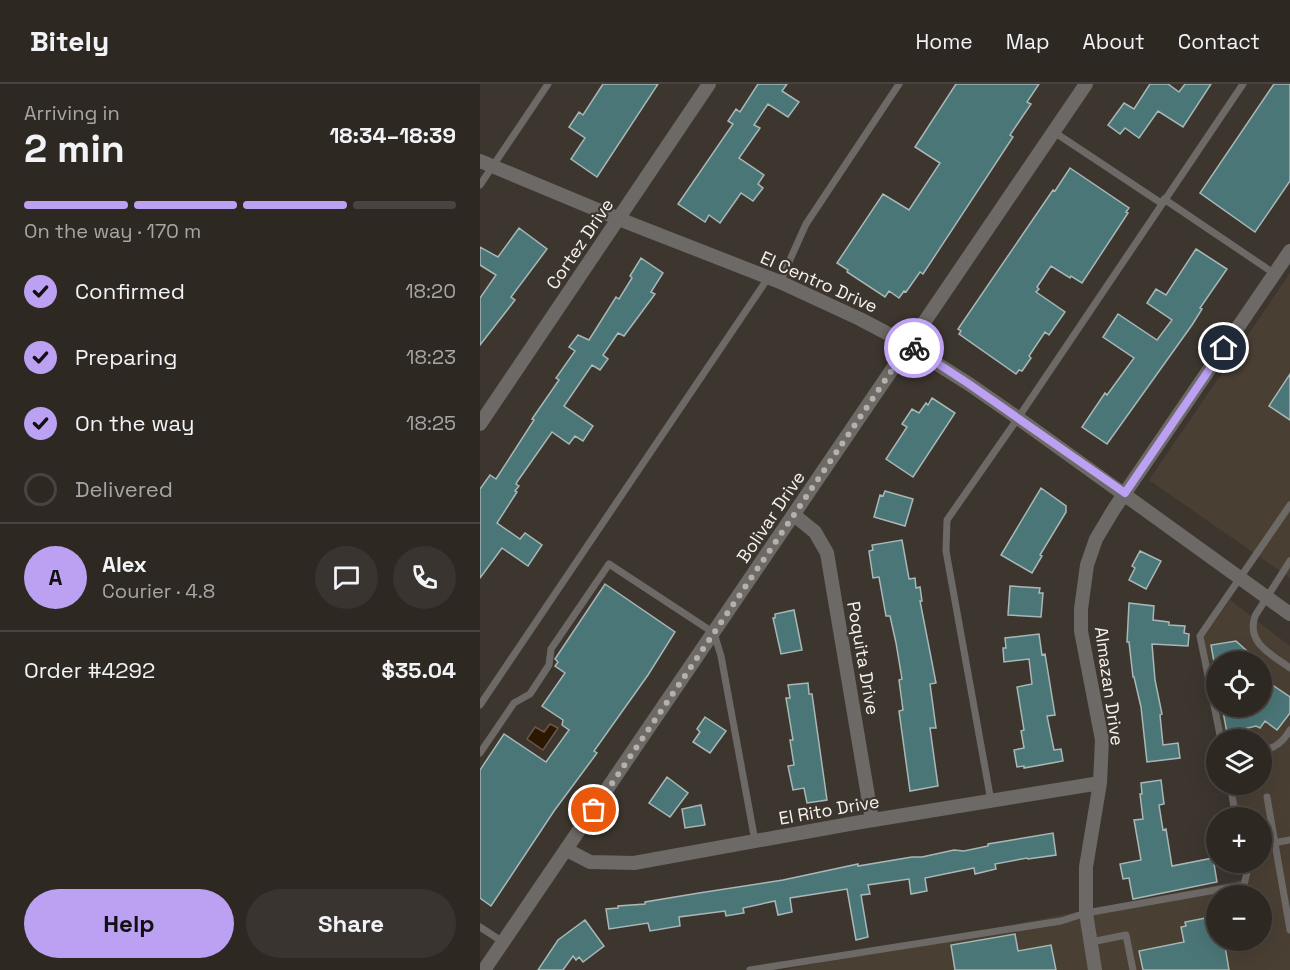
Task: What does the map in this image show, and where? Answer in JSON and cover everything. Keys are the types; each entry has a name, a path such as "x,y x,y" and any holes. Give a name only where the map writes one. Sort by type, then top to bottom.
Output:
{"street":[{"name":"Cortez Drive","path":"480,424 709,84"},
{"name":"Bolivar Drive","path":"484,970 1086,84"},
{"name":"El Centro Drive","path":"486,163 618,219 774,280 861,319 909,345 1125,493 1290,614"},
{"name":"Almazan Drive","path":"1095,970 1086,914 1086,867 1100,783 1102,740 1081,631 1087,565 1096,539 1125,493 1290,251"},
{"name":"Poquita Drive","path":"794,515 814,532 827,553 872,820"},
{"name":"El Rito Drive","path":"567,850 590,862 634,863 872,820 1100,783"}],"lane":[{"path":"480,185 486,163 548,84"},
{"path":"480,705 774,280 806,224 899,84"},
{"path":"991,801 946,551 947,520 1243,84"},
{"path":"1054,132 1275,274"},
{"path":"1219,729 1200,636 1290,505"},
{"path":"1290,561 1255,616 1252,625 1253,636 1263,648 1290,668"},
{"path":"480,753 514,703 530,694 549,665 551,650 609,564 714,633 722,656 755,841"},
{"path":"1272,749 1285,739 1290,730"},
{"path":"1267,797 1273,843 1290,930"},
{"path":"1273,843 1290,840"},
{"path":"750,970 1060,921 1086,914 1244,885 1247,873"},
{"path":"480,927 503,942"},
{"path":"1091,942 1126,935 1134,970"}],"shaded area":[{"path":"1290,273 1290,578 1149,480"},
{"path":"1230,600 1290,646 1290,970 783,970 1206,887 1206,951 1272,951 1272,885 1214,885 1250,878 1249,873 1272,873 1272,807 1236,807 1234,795 1272,795 1272,729 1222,729 1220,717 1272,717 1272,651 1207,651 1204,637"},
{"path":"550,724 558,728 543,750 527,739 535,727 544,732"}],"building":[{"path":"603,84 658,84 597,177 571,159 585,138 569,127 579,112 583,115"},
{"path":"758,84 787,84 782,91 799,102 788,117 768,104 754,125 760,128 739,158 764,175 758,184 763,188 753,201 741,193 720,223 709,215 705,222 678,204 733,124 728,121 736,109 740,112"},
{"path":"956,84 1039,84 1027,102 1031,104 1010,135 1013,137 923,274 920,272 899,298 889,291 885,297 837,263 883,194 909,210 940,163 915,147"},
{"path":"1150,84 1168,84 1179,92 1185,84 1211,84 1183,127 1158,111 1139,138 1125,128 1120,134 1108,125 1124,103 1134,109"},
{"path":"1274,84 1290,84 1290,181 1255,232 1200,193"},
{"path":"1070,168 1129,208 1126,212 1128,213 1082,283 1051,266 1036,292 1065,312 1049,335 1045,332 1029,356 1031,358 1022,371 1019,370 1016,374 959,334 961,331 958,329"},
{"path":"519,228 547,249 511,297 515,300 480,345 480,298 496,275 480,265 480,247 498,257"},
{"path":"1196,249 1227,269 1200,308 1202,309 1192,325 1107,444 1082,427 1105,393 1107,395 1134,358 1103,337 1118,314 1157,340 1172,320 1147,303 1156,289 1166,295"},
{"path":"641,258 663,273 651,292 655,294 624,336 618,333 603,355 608,359 600,370 592,365 564,406 593,426 583,441 575,436 569,444 552,432 517,482 519,486 515,491 517,492 497,523 520,539 525,533 542,545 528,566 502,548 480,578 480,489 490,475 496,479 534,420 532,419 559,380 556,378 575,351 569,347 578,335 589,340 616,297 619,299"},
{"path":"1290,374 1290,420 1269,406"},
{"path":"932,398 955,413 913,477 886,459 907,427 902,424 912,409 919,413"},
{"path":"1041,488 1066,506 1066,512 1032,573 1001,555"},
{"path":"885,491 913,499 905,526 874,517 880,495 883,496"},
{"path":"902,540 909,579 915,578 916,588 920,587 922,601 920,601 936,683 930,684 936,728 930,728 938,786 910,791 899,711 903,710 899,680 902,679 896,643 890,616 886,616 879,577 873,578 869,551 873,550 872,545"},
{"path":"1140,551 1161,561 1146,589 1129,580 1135,568 1132,566"},
{"path":"605,584 675,632 648,675 594,751 597,753 554,811 491,906 480,898 480,770 504,734 546,762 569,730 562,725 563,720 542,706 565,673 555,666 558,662 555,659"},
{"path":"1010,586 1040,588 1039,593 1043,593 1041,617 1008,615"},
{"path":"1129,603 1154,606 1153,620 1169,622 1169,625 1185,626 1184,633 1189,634 1188,646 1152,644 1155,680 1162,714 1160,715 1163,745 1178,743 1180,758 1147,762 1141,707 1133,677 1129,642 1127,642"},
{"path":"794,610 802,650 781,654 773,618 775,614"},
{"path":"1039,634 1042,655 1045,654 1055,715 1047,716 1054,750 1061,749 1063,761 1024,768 1024,766 1017,767 1014,750 1024,748 1021,731 1024,730 1017,687 1032,684 1029,659 1004,662 1003,648 1006,648 1005,638"},
{"path":"1236,641 1247,651 1212,651 1211,645"},
{"path":"808,683 809,694 812,694 827,800 807,803 804,788 793,790 788,766 794,765 790,740 793,740 786,698 790,698 788,685"},
{"path":"1272,685 1290,697 1290,713 1277,730 1265,721 1260,728 1256,726 1226,729 1224,717 1272,717"},
{"path":"705,717 726,731 710,753 693,742 700,732 697,729"},
{"path":"667,777 688,793 670,817 649,803"},
{"path":"1161,780 1164,804 1159,805 1163,830 1166,829 1172,866 1206,859 1206,873 1216,873 1217,882 1133,899 1129,878 1123,879 1120,864 1141,860 1134,820 1143,819 1141,783"},
{"path":"701,805 705,825 685,828 682,809"},
{"path":"1053,833 1056,855 995,864 996,869 975,874 974,868 925,878 927,891 911,894 909,879 868,885 870,894 861,895 868,937 856,940 847,889 790,898 792,912 778,915 775,901 743,908 744,913 726,916 725,911 679,917 680,926 650,931 648,923 609,929 606,909 618,908 618,906 645,904 645,902 783,880 858,864 858,866 922,857 954,850 964,851 988,846 988,844"},
{"path":"1206,918 1206,951 1226,951 1229,970 1143,970 1139,951 1184,942 1181,927 1186,926 1185,922"},
{"path":"585,920 604,946 583,962 579,957 576,960 573,956 563,970 538,970 558,940"},
{"path":"1015,934 1018,951 1051,945 1056,970 955,970 951,945"}],"way so far":[{"path":"594,810 909,345 914,348"}],"route":[{"path":"914,348 1125,493 1224,348"}]}
